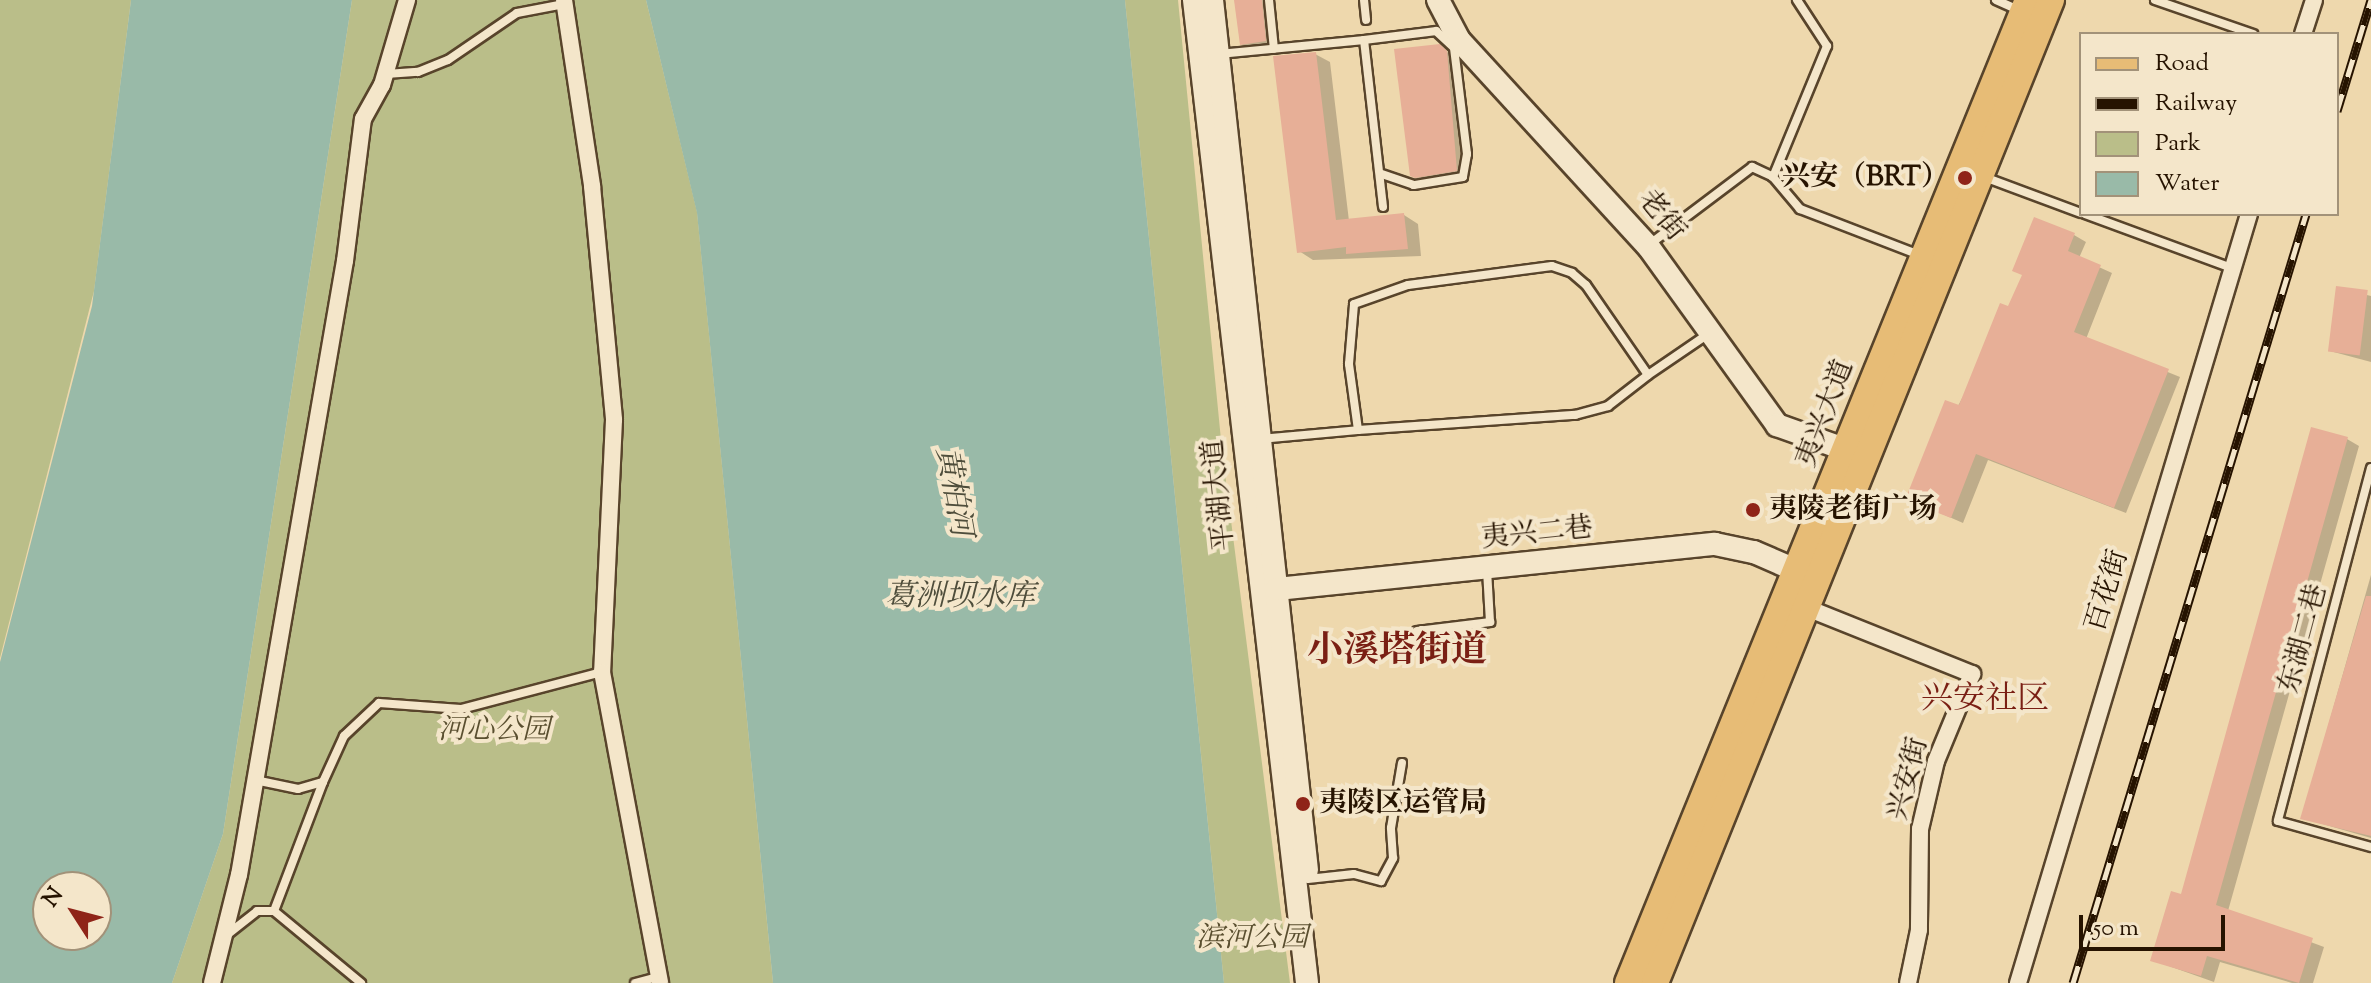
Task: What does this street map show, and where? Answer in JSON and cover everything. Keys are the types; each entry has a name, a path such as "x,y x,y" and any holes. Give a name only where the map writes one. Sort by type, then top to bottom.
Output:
{"main road":[{"name":"平湖大道","path":"1194,0 1307,983"},
{"name":"平湖大道","path":"1212,0 1318,983"},
{"name":"老街","path":"1438,0 1459,40 1648,246 1777,425 1847,450"},
{"name":"夷兴大道","path":"1655,983 2051,0"},
{"name":"夷兴大道","path":"1628,983 2026,6"},
{"name":"夷兴二巷","path":"1277,589 1487,570 1715,544 1754,552 1798,571"}],"street":[{"path":"212,983 226,935 345,261 363,119 386,74 407,0"},
{"path":"2304,32 2314,0"},
{"path":"564,2 592,186 614,420 602,672 659,980"},
{"name":"百花街","path":"2018,983 2248,216"},
{"name":"兴安街","path":"1807,608 1972,674 1936,761 1920,829 1919,930 1908,983"}],"lane":[{"path":"1269,0 1274,49"},
{"path":"1364,0 1366,20"},
{"path":"1773,177 1827,46 1797,0"},
{"path":"1996,0 2026,6"},
{"path":"2155,0 2247,32"},
{"path":"386,74 418,72 448,60 517,13 564,2"},
{"path":"1218,54 1436,31 1454,48 1467,154 1463,177 1414,185 1382,174"},
{"path":"1364,40 1382,174 1383,207"},
{"path":"1648,246 1752,167 1773,177 1800,209 1922,256"},
{"path":"1980,176 2079,212"},
{"path":"2091,216 2233,268"},
{"path":"1358,430 1349,364 1354,304 1408,285 1552,266 1572,273 1586,285 1648,375"},
{"path":"1260,439 1575,415 1608,406 1710,333"},
{"name":"东湖二巷","path":"2371,468 2278,821 2371,847"},
{"path":"1417,631 1490,622 1487,570"},
{"path":"274,911 323,782 344,736 379,703 461,709 602,672"},
{"path":"1308,879 1354,874 1381,881 1393,858 1391,828 1402,763"},
{"path":"254,779 298,789 323,782"},
{"path":"226,935 257,911 274,911 361,983"},
{"path":"635,983 659,980"}],"green space":[{"path":"0,0 131,0 94,291 0,658"},
{"name":"河心公园","path":"352,0 646,0 697,212 773,983 172,983 223,834"},
{"name":"滨河公园","path":"1125,0 1178,0 1222,450 1290,983 1224,983"}],"water":[{"path":"131,0 352,0 223,834 172,983 0,983 0,662 92,306"},
{"name":"葛洲坝水库","path":"646,0 1125,0 1224,983 773,983 697,213"}],"building":[{"path":"1234,0 1262,0 1266,41 1240,45"},
{"path":"1440,44 1447,51 1457,171 1415,178 1410,176 1394,49"},
{"path":"1316,52 1336,220 1404,213 1408,249 1346,254 1346,247 1297,253 1273,56"},
{"path":"2034,217 2075,233 2068,251 2101,265 2074,332 2169,369 2114,508 1976,454 1951,518 1905,500 1945,400 1959,405 2000,303 2008,306 2022,275 2012,271"},
{"path":"2336,286 2368,290 2360,355 2328,352"},
{"path":"2311,427 2348,437 2216,905 2313,938 2299,983 2207,956 2201,976 2150,961 2171,891 2181,894"},
{"path":"2366,596 2371,596 2371,836 2300,819"}],"railway":[{"path":"2339,104 2371,0"},
{"path":"2073,983 2305,216"}],"place":[{"name":"兴安（BRT）","path":"1965,178"},
{"name":"夷陵老街广场","path":"1753,510"},
{"name":"夷陵区运管局","path":"1303,804"}],"district":[{"name":"小溪塔街道","path":"1397,653"},
{"name":"兴安社区","path":"1985,700"}],"water label":[{"name":"黄柏河","path":"952,492"}]}
